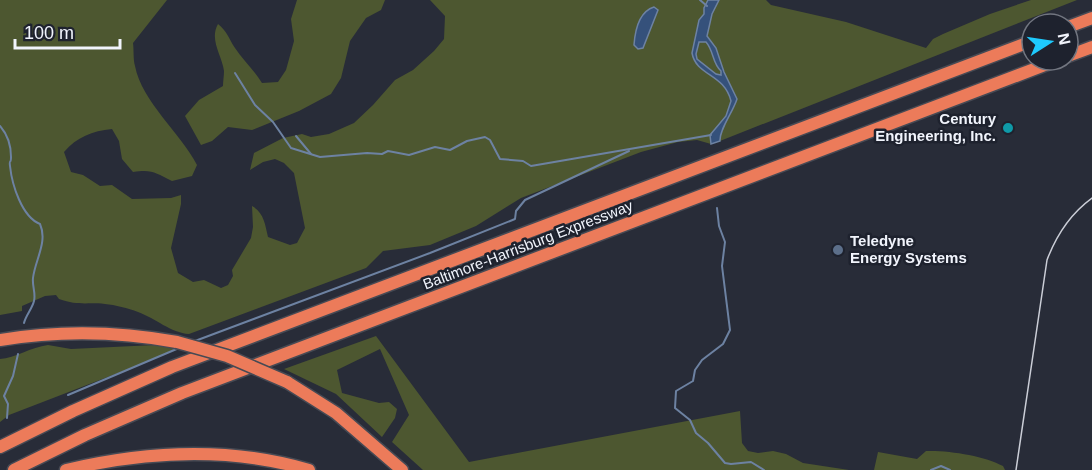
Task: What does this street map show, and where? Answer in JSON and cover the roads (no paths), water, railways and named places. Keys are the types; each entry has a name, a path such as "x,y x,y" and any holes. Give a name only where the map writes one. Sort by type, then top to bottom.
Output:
{"highway":[{"name":"Baltimore-Harrisburg Expressway","path":"0,447 82,406 172,367 1020,46"},
{"name":"Baltimore-Harrisburg Expressway","path":"14,470 85,435 182,393 1026,72"},
{"path":"0,340 51,333 84,332 140,336 177,342 227,356 287,382 336,413 402,470"},
{"path":"66,470 135,457 187,453 243,456 309,470"}],"water":[{"path":"708,0 719,0 712,14 707,36 716,48 737,99 720,141 711,144 710,135 726,116 731,101 723,85 699,66 692,53","holes":["699,42 706,42 721,71 721,75 716,74 697,59"]},
{"path":"654,7 658,10 643,48 638,49 634,45 638,23 644,13"}],"waterway":[{"path":"700,0 707,6"},
{"path":"235,73 255,105 273,122 291,148 320,157 382,154 388,151 409,155 435,147 450,150 467,141 485,137 490,140 500,159 523,161 531,166 711,135"},
{"path":"0,126 9,144 11,174 19,200 28,215 40,224 43,238 34,271 34,301 24,323"},
{"path":"296,136 311,154"},
{"path":"195,341 515,219 516,211 525,200 629,151"},
{"path":"717,208 719,226 725,242 722,266 730,330 723,344 702,360 695,370 693,381 676,391 675,408 690,420 696,433 725,463 751,462 764,470"},
{"path":"68,395 179,348"},
{"path":"7,418 8,404 4,396 13,376 18,354"},
{"path":"931,470 941,466 950,470"}],"tram line":[{"path":"1016,470 1047,260 1065,226 1092,198"}],"place":[{"name":"Century Engineering, Inc.","path":"1008,128"},
{"name":"Teledyne Energy Systems","path":"838,250"}]}
